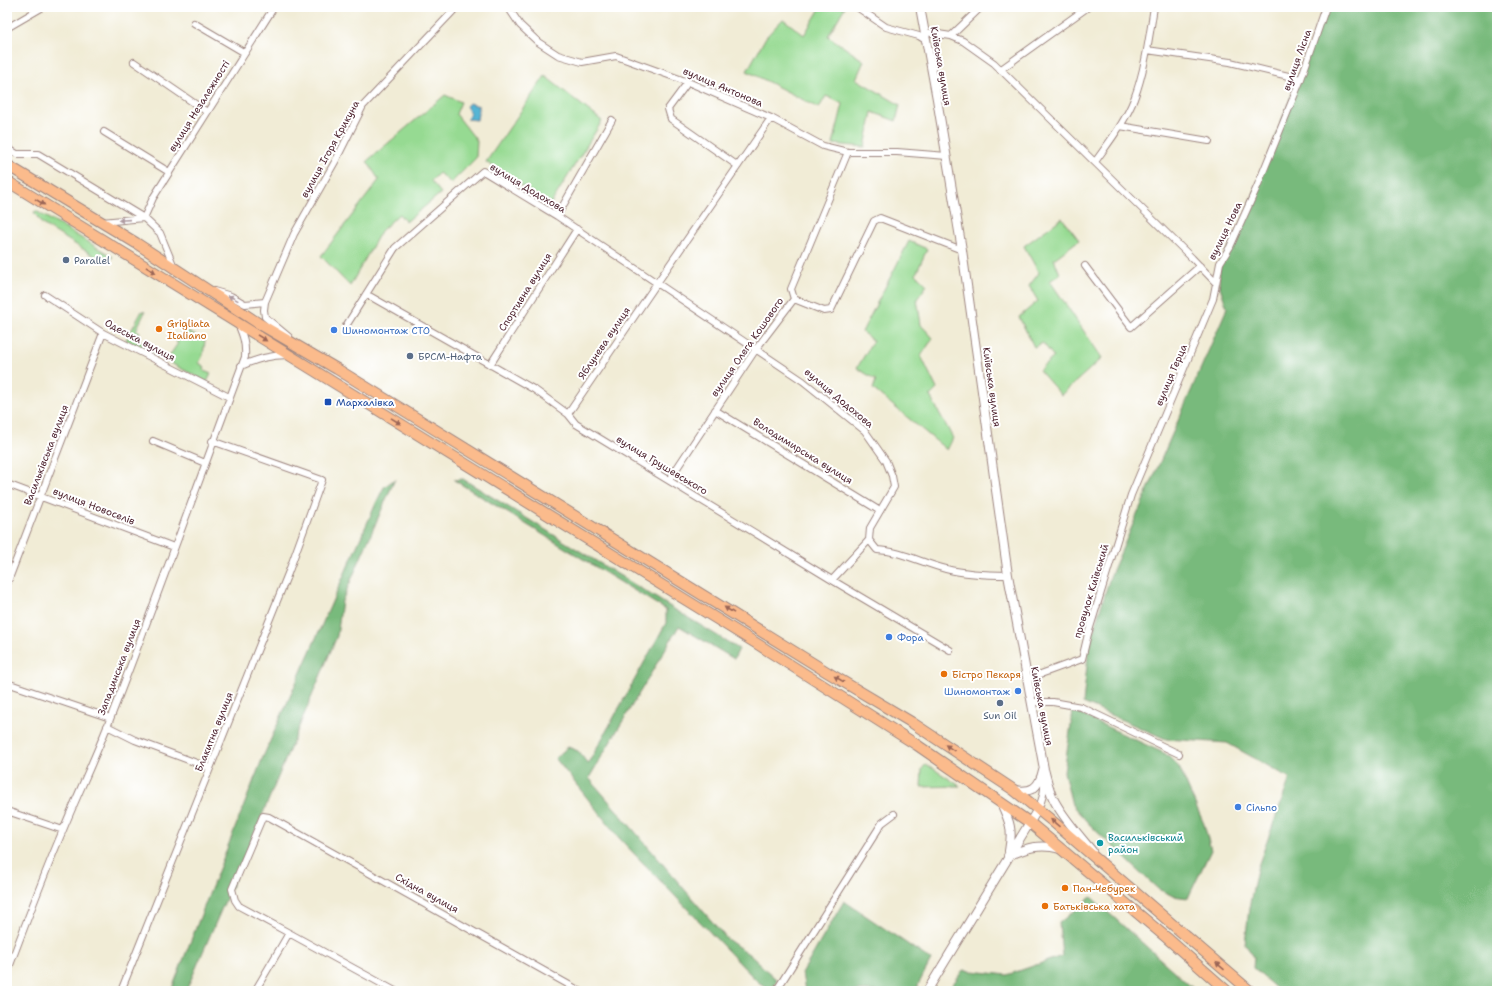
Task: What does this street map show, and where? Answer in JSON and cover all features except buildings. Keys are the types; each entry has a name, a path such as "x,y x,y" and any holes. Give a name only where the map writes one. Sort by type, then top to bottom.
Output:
{"highway":[{"path":"7,165 175,269 258,323 911,722 1014,790 1103,864 1250,991"},
{"path":"7,181 822,684 917,745 1029,822 1167,938 1227,991"}],"street":[{"path":"7,28 43,7"},
{"name":"вулиця Незалежності","path":"144,218 153,198 169,172 274,7"},
{"name":"вулиця Ігоря Крикуна","path":"265,302 294,234 336,160 363,106 457,7"},
{"name":"вулиця Антонова","path":"508,7 520,25 538,42 558,55 582,62 616,56 688,82 771,118 823,146 848,152 896,152 947,156"},
{"path":"857,7 886,27 918,36 927,41"},
{"name":"Київська вулиця","path":"920,7 947,156 962,250 1008,575 1044,769 1054,801 1067,821 1103,864"},
{"path":"951,36 981,7"},
{"path":"1000,70 1088,7"},
{"path":"1095,162 1120,126 1134,100 1147,50 1154,7"},
{"name":"вулиця Лісна","path":"1284,119 1301,79 1326,7"},
{"path":"194,23 245,53"},
{"name":"вулиця Нова","path":"925,32 951,36 963,41 994,63 1216,283"},
{"path":"1147,50 1230,62 1301,79"},
{"path":"134,62 207,112"},
{"path":"688,82 668,109 671,119 738,166"},
{"path":"657,283 771,118"},
{"name":"вулиця Нова","path":"1216,283 1220,263 1230,247 1257,187 1284,119"},
{"path":"556,216 612,120"},
{"path":"1120,126 1209,141"},
{"path":"104,132 169,172"},
{"path":"7,148 17,154 38,154 144,218 160,233 175,269"},
{"name":"вулиця Олега Кошового","path":"669,480 756,349 794,299 791,289 848,152"},
{"name":"вулиця Додохова","path":"346,326 395,248 484,171 577,229 804,381 865,431 886,461 892,476 894,487 870,528 869,540"},
{"path":"100,222 144,218"},
{"path":"794,299 824,311 831,310 874,221 880,218 962,250"},
{"name":"Спортивна вулиця","path":"490,365 577,229"},
{"path":"1085,266 1131,326 1200,266"},
{"name":"Яблунева вулиця","path":"568,414 657,283"},
{"name":"вулиця Герца","path":"1140,474 1213,299 1216,283"},
{"path":"202,287 231,296 245,304 265,302 264,310 266,317 299,348"},
{"name":"вулиця Грушевського","path":"366,294 535,390 568,414 576,424 714,509 950,650"},
{"name":"Одеська вулиця","path":"45,295 103,333 229,396"},
{"name":"Западинська вулиця","path":"7,973 159,593 212,441 245,357 243,336 238,323"},
{"name":"Васильківська вулиця","path":"7,584 103,333"},
{"path":"241,366 260,358 274,355 291,356"},
{"name":"Володимирська вулиця","path":"715,410 880,510"},
{"name":"Блакитна вулиця","path":"121,991 289,571 322,480 212,441"},
{"path":"153,442 205,463"},
{"name":"провулок Київський","path":"1027,679 1082,659 1088,634 1131,495 1140,474"},
{"name":"вулиця Новоселів","path":"7,484 174,547"},
{"path":"832,580 869,540 877,550 890,551 946,569 983,575 1008,575"},
{"path":"7,683 110,718"},
{"path":"1031,702 1053,702 1081,707 1179,754"},
{"path":"107,726 135,740 210,768"},
{"path":"1014,790 1030,790 1036,787 1041,781 1044,769"},
{"path":"927,991 1038,809 1045,790 1044,769"},
{"path":"1001,802 1010,822 1012,837 1008,857"},
{"path":"7,811 63,830"},
{"path":"776,991 882,823 894,814"},
{"name":"Східна вулиця","path":"289,933 239,906 234,900 232,889 263,816 269,817 580,991"},
{"path":"1008,857 1024,848 1034,846 1043,845 1060,848"},
{"path":"255,991 289,933 387,989 395,991"}],"green space":[{"path":"821,7 845,7 828,36 864,61 856,79 900,105 896,121 872,112 865,147 833,144 843,104 826,96 819,108 747,71 766,37 783,19 804,35"},
{"path":"1325,7 1497,7 1497,991 1279,991 1253,968 1254,957 1245,944 1249,908 1257,869 1290,778 1227,743 1166,739 1083,703 1089,646 1110,577 1227,308 1219,284 1220,263 1244,220"},
{"path":"545,76 602,121 550,205 486,162"},
{"path":"445,95 461,102 456,114 477,141 476,158 451,183 439,173 431,181 441,193 406,222 399,214 381,231 350,286 321,256 379,180 367,161"},
{"path":"36,211 113,257 108,260 101,260 42,224 34,212"},
{"path":"1062,218 1079,240 1054,259 1060,274 1050,281 1102,358 1061,395 1039,370 1054,357 1043,343 1034,347 1019,317 1038,301 1029,286 1039,273 1024,246"},
{"path":"909,241 927,249 916,274 927,285 917,299 921,325 933,338 921,356 937,389 930,396 953,438 947,450 873,389 876,380 857,368 873,341 862,332"},
{"path":"142,311 145,312 136,330 140,332 136,339 168,358 178,343 176,342 183,329 205,341 203,355 199,363 205,367 204,371 211,374 207,382 126,340"},
{"path":"395,479 342,601 337,636 261,818 186,991 171,991 263,757 377,501 384,487"},
{"path":"463,479 739,649 734,659 679,626 589,778 727,939 750,955 777,980 771,991 757,981 620,839 555,758 568,747 578,751 588,764 666,623 666,610 454,480"},
{"path":"1073,711 1166,754 1179,767 1204,824 1211,850 1188,898 1173,896 1158,889 1091,826 1072,805 1064,772"},
{"path":"926,764 960,786 921,787 922,769"},
{"path":"1091,897 1196,991 948,991 963,970 1007,975 1062,956 1059,923"},
{"path":"844,901 931,960 915,991 805,991 802,973"}],"water":[{"path":"469,103 479,106 477,120 467,119 470,113 466,106"}],"place":[{"name":"Parallel","path":"66,260"},
{"name":"Grigliata Italiano","path":"159,329"},
{"name":"Шиномонтаж СТО","path":"334,330"},
{"name":"БРСМ-Нафта","path":"410,356"},
{"name":"Мархалівка","path":"328,402"},
{"name":"Фора","path":"889,637"},
{"name":"Бістро Пекаря","path":"944,674"},
{"name":"Шиномонтаж","path":"1018,691"},
{"name":"Sun Oil","path":"1000,703"},
{"name":"Сільпо","path":"1238,807"},
{"name":"Васильківський район","path":"1100,843"},
{"name":"Пан-Чебурек","path":"1065,888"},
{"name":"Батьківська хата","path":"1045,906"}]}
